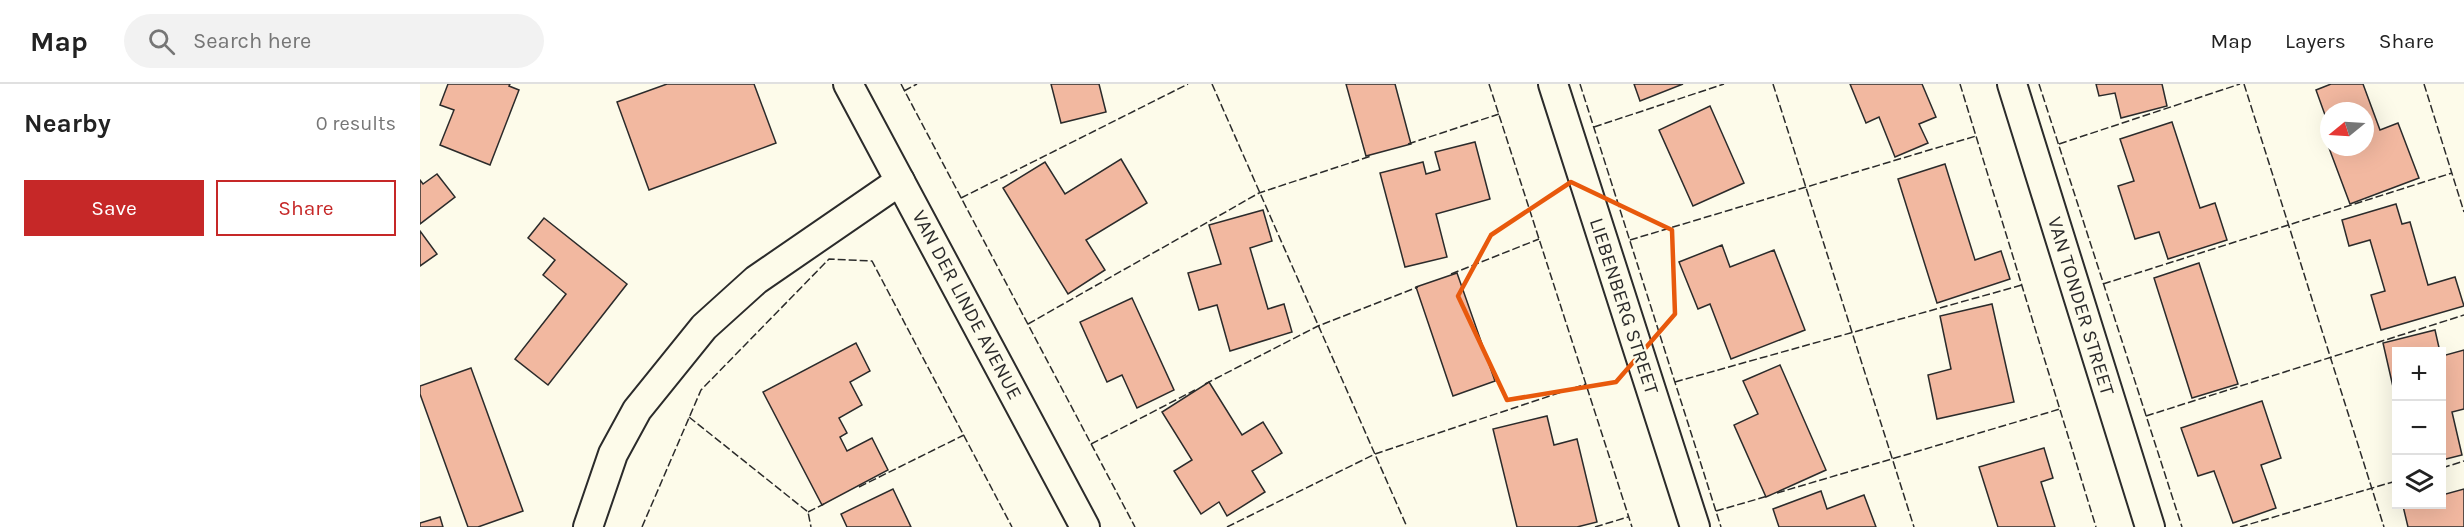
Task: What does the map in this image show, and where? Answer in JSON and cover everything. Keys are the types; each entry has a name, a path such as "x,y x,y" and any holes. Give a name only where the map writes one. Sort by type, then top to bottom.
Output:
{"street":[{"name":"VAN DER LINDE AVENUE","path":"848,84 1085,527"},
{"name":"LIEBENBERG STREET","path":"1553,84 1695,527"},
{"name":"VAN TONDER STREET","path":"2012,84 2150,527"},
{"path":"588,527 613,454 637,410 704,327 756,280 900,181"}],"highlighted area":[{"path":"1571,182 1672,230 1675,314 1616,382 1507,400 1458,296 1491,235"}],"building":[{"path":"448,84 510,84 509,86 519,90 490,165 440,145 454,110 440,105"},
{"path":"667,84 754,84 776,143 649,190 617,102"},
{"path":"1051,84 1099,84 1106,112 1061,123"},
{"path":"1346,84 1395,84 1411,144 1366,156"},
{"path":"1634,84 1683,84 1640,101"},
{"path":"1850,84 1922,84 1936,117 1919,124 1928,143 1895,157 1879,117 1866,123"},
{"path":"2096,84 2162,84 2167,106 2121,118 2115,93 2099,96"},
{"path":"2331,84 2363,84 2370,102 2320,102 2316,90"},
{"path":"1710,106 1744,183 1693,206 1659,130"},
{"path":"2374,114 2380,130 2398,123 2419,178 2350,204 2332,156 2374,156"},
{"path":"2172,122 2200,208 2215,203 2227,240 2168,259 2159,232 2135,239 2118,186 2134,181 2120,139"},
{"path":"1475,142 1490,199 1436,214 1447,257 1405,267 1380,173 1423,162 1426,174 1440,170 1435,152"},
{"path":"1121,159 1147,203 1086,240 1105,270 1068,294 1003,188 1045,162 1065,194"},
{"path":"1945,164 1975,260 2001,251 2010,279 1937,303 1898,179"},
{"path":"437,174 455,197 420,224 420,180 423,184"},
{"path":"2396,204 2402,224 2410,222 2428,285 2455,277 2464,306 2381,330 2371,295 2385,291 2370,240 2349,246 2342,220"},
{"path":"1263,210 1272,241 1250,248 1268,309 1284,304 1292,332 1230,351 1217,305 1199,310 1188,273 1221,264 1209,225"},
{"path":"544,218 627,284 548,385 515,359 566,294 543,275 555,260 528,238"},
{"path":"420,231 437,254 420,266"},
{"path":"1722,245 1730,267 1774,250 1805,330 1731,359 1710,304 1698,309 1679,262"},
{"path":"2199,263 2238,384 2192,398 2154,278"},
{"path":"1457,273 1495,381 1453,396 1416,287"},
{"path":"1132,298 1174,390 1137,408 1122,375 1107,382 1080,322"},
{"path":"1992,304 2014,402 1937,419 1928,375 1951,369 1940,316"},
{"path":"2435,330 2439,347 2392,347 2392,382 2383,343"},
{"path":"856,343 870,371 850,382 862,405 839,418 847,433 840,437 847,451 872,438 888,470 822,505 763,392"},
{"path":"2464,350 2464,409 2452,412 2462,455 2446,459 2446,401 2446,355"},
{"path":"1780,365 1826,470 1766,497 1734,425 1758,414 1743,381"},
{"path":"471,368 523,511 478,527 468,527 420,394 420,386"},
{"path":"1209,382 1242,435 1263,422 1282,453 1252,471 1265,492 1227,516 1219,502 1201,514 1174,471 1192,460 1162,412"},
{"path":"2262,401 2281,458 2261,465 2276,508 2233,523 2214,471 2198,476 2181,428"},
{"path":"1547,416 1554,445 1577,439 1597,522 1577,527 1517,527 1493,429"},
{"path":"2044,448 2053,478 2041,482 2055,527 1998,527 1979,467"},
{"path":"893,489 911,527 847,527 841,514"},
{"path":"2464,489 2464,527 2408,527 2404,509 2446,509 2446,494"},
{"path":"1821,491 1827,509 1864,495 1876,527 1779,527 1773,509"},
{"path":"440,517 443,527 420,527 420,523"}],"fence":[{"path":"901,84 1135,527"},
{"path":"904,91 917,84"},
{"path":"961,198 1188,84"},
{"path":"1212,84 1407,527"},
{"path":"1489,84 1632,527"},
{"path":"1580,84 1721,527"},
{"path":"1594,127 1724,84"},
{"path":"1773,84 1914,527"},
{"path":"1960,84 2096,527"},
{"path":"2039,84 2182,527"},
{"path":"2059,144 2240,84"},
{"path":"2244,84 2384,527"},
{"path":"2424,84 2464,212"},
{"path":"1408,144 1499,114"},
{"path":"1630,240 1976,136"},
{"path":"1028,324 1259,193 1371,156"},
{"path":"2103,284 2452,173"},
{"path":"1451,274 1539,239"},
{"path":"642,527 701,390 829,259 872,261 1012,527"},
{"path":"1675,382 2022,285"},
{"path":"1205,384 1318,326 1418,287"},
{"path":"2146,416 2464,315"},
{"path":"1227,527 1375,454 1586,384"},
{"path":"1091,444 1195,390"},
{"path":"1777,493 2060,409"},
{"path":"689,417 808,512 811,527"},
{"path":"859,487 964,435"},
{"path":"2446,467 2464,461"},
{"path":"2240,527 2392,482"},
{"path":"1716,511 1768,496"},
{"path":"808,512 824,504"},
{"path":"1595,527 1628,517"}]}
